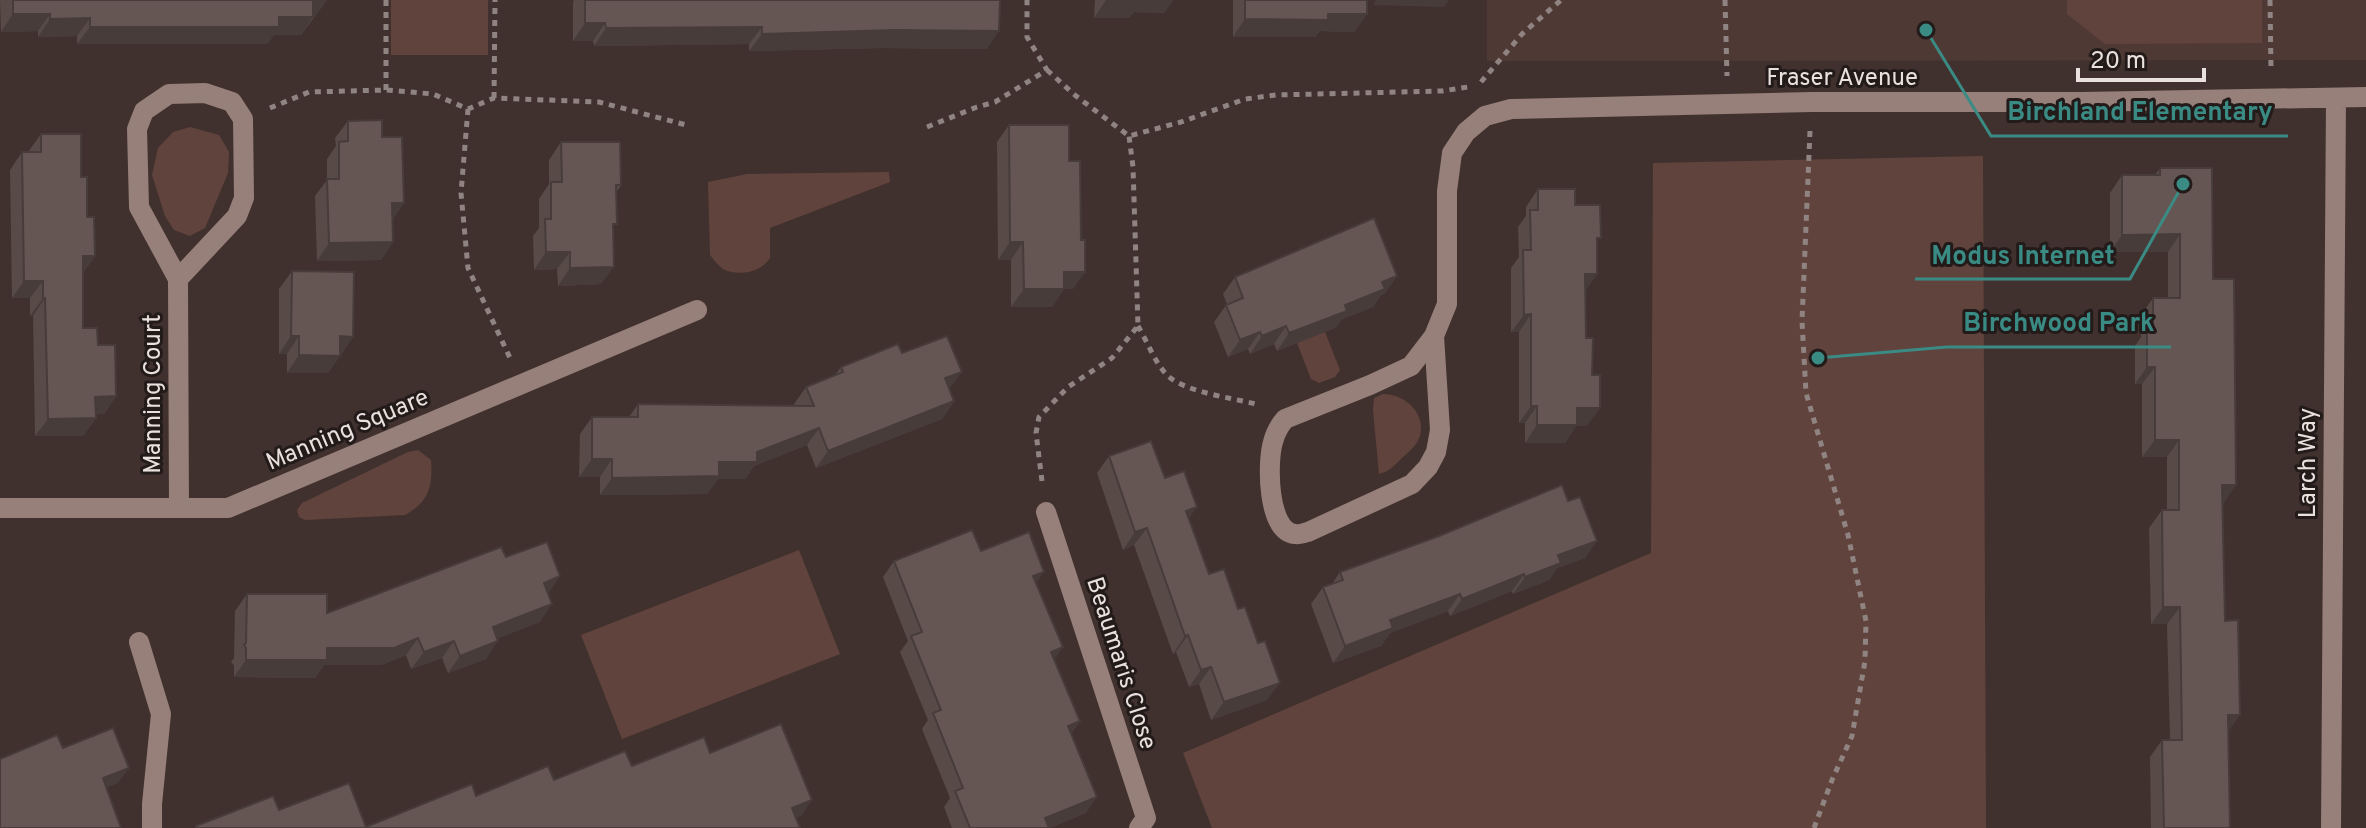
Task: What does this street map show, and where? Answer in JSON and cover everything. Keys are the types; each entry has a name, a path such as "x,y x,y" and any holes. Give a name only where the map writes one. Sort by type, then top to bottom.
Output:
{"street":[{"name":"Manning Court","path":"179,508 178,279 139,207 137,129 144,111 169,94 205,93 232,102 243,119"},
{"name":"Fraser Avenue","path":"1434,336 1447,304 1447,191 1452,153 1466,132 1485,116 1511,109 1812,102 2081,102 2366,97"},
{"name":"Larch Way","path":"2331,828 2336,98"},
{"path":"178,279 237,216 244,198 243,119"},
{"name":"Manning Square","path":"0,508 228,508 697,310"},
{"path":"1434,336 1440,430 1432,459 1412,484 1308,532 1294,534 1286,530 1272,503 1269,485 1272,443 1285,419 1411,366 1434,336"},
{"name":"Beaumaris Close","path":"1046,512 1146,818 1139,828"},
{"path":"139,642 161,714 152,828"}],"path":[{"path":"386,0 386,90"},
{"path":"494,98 495,0"},
{"path":"1027,0 1027,37 1047,70 1129,136 1133,167 1138,326 1165,373 1193,388 1265,407 1285,419"},
{"path":"1129,136 1181,122 1245,99 1276,95 1442,91 1476,86 1522,34 1561,0"},
{"path":"1725,0 1727,105"},
{"path":"2270,0 2271,73"},
{"path":"927,127 995,102 1047,70"},
{"path":"243,119 309,92 386,90 433,94 468,109 494,98 599,102 690,126"},
{"path":"1812,102 1802,321 1806,393 1848,535 1866,621 1865,661 1852,736 1814,828"},
{"path":"468,109 461,193 468,268 523,384"},
{"path":"1046,512 1036,433 1039,417 1057,396 1112,358 1138,326"}],"shaded area":[{"path":"391,0 488,0 488,55 391,55"},
{"path":"1487,0 2366,0 2366,60 1487,61"},
{"path":"2067,0 2262,0 2262,43 2105,44 2067,14"},
{"path":"190,127 219,135 229,152 228,173 205,228 190,236 174,230 165,216 152,175 158,148 173,132"},
{"path":"1983,156 1986,828 1212,828 1183,753 1651,553 1653,163"},
{"path":"889,172 890,182 770,228 770,258 756,270 731,272 710,255 708,182 747,174"},
{"path":"1325,332 1340,370 1335,377 1319,383 1311,379 1297,343"},
{"path":"1383,394 1398,397 1412,406 1421,427 1414,446 1393,467 1379,474 1373,410 1374,398"},
{"path":"418,450 431,460 430,485 419,505 405,515 305,520 299,517 297,510 302,503"},
{"path":"799,550 840,654 622,739 581,635"}],"building":[{"path":"13,0 313,0 313,17 279,17 279,27 90,27 90,18 50,19 50,14 13,14"},
{"path":"585,0 1000,0 999,31 762,34 762,27 606,28 605,23 585,23"},
{"path":"1245,0 1367,0 1367,14 1328,14 1328,20 1245,19"},
{"path":"382,120 382,137 402,137 404,203 392,203 393,242 329,243 327,179 339,179 339,142 348,141 348,121"},
{"path":"1009,125 1069,125 1069,161 1080,161 1081,240 1085,240 1085,272 1064,272 1064,289 1024,289 1023,242 1010,242"},
{"path":"41,134 81,134 81,177 87,177 87,217 94,217 95,256 83,256 83,328 97,328 98,345 115,345 116,396 95,397 96,418 48,419 43,281 24,281 22,152 41,152"},
{"path":"561,142 620,142 621,185 616,185 617,224 613,224 614,267 570,268 570,252 546,252 545,219 551,219 551,182 562,182"},
{"path":"2160,168 2212,168 2213,279 2234,279 2236,485 2222,485 2225,621 2238,620 2240,715 2228,715 2230,828 2164,828 2162,740 2182,740 2180,607 2163,607 2162,510 2179,510 2179,440 2155,440 2155,367 2147,367 2147,329 2153,329 2153,298 2180,298 2180,234 2122,235 2122,175 2160,175"},
{"path":"1538,189 1575,189 1575,205 1600,205 1601,238 1597,238 1597,274 1585,274 1586,338 1593,338 1592,375 1600,375 1600,408 1577,408 1577,425 1537,425 1537,406 1531,406 1531,314 1524,315 1523,250 1531,250 1530,210 1538,210"},
{"path":"1374,218 1397,276 1382,282 1385,289 1345,305 1347,311 1289,333 1286,326 1262,336 1260,332 1240,340 1226,305 1243,298 1235,277"},
{"path":"292,271 354,272 353,337 340,336 340,356 299,355 299,336 291,336"},
{"path":"947,336 962,372 945,378 954,401 828,451 819,428 757,452 757,462 719,462 719,476 612,478 612,459 592,459 592,417 638,417 638,404 814,406 806,387 843,372 841,367 898,344 902,353"},
{"path":"1151,441 1165,478 1184,471 1197,507 1186,511 1209,574 1224,569 1238,609 1245,607 1258,643 1265,641 1280,683 1224,702 1211,667 1201,670 1188,635 1185,636 1147,528 1135,532 1109,456"},
{"path":"1562,485 1568,501 1580,497 1597,541 1558,555 1561,563 1525,577 1524,574 1462,599 1460,594 1390,620 1393,628 1345,646 1323,587 1343,580 1340,572 1439,536"},
{"path":"972,530 981,551 1029,532 1044,572 1033,576 1063,647 1051,652 1080,721 1068,726 1097,797 1045,818 1049,828 970,828 955,791 963,788 933,713 941,710 911,636 922,632 894,561"},
{"path":"547,542 560,576 544,583 552,604 493,627 498,641 460,656 454,641 424,652 418,638 394,648 327,648 327,660 246,660 247,594 327,594 327,613 501,547 506,557"},
{"path":"781,724 812,800 792,808 800,828 196,828 273,796 279,810 349,783 366,827 472,784 476,796 548,766 554,780 625,751 632,766 704,737 710,753"},
{"path":"113,728 129,768 103,778 121,828 0,828 0,759 57,735 63,748"}],"place":[{"name":"Birchland Elementary","path":"1926,30"},
{"name":"Modus Internet","path":"2183,184"},
{"name":"Birchwood Park","path":"1818,358"}]}
